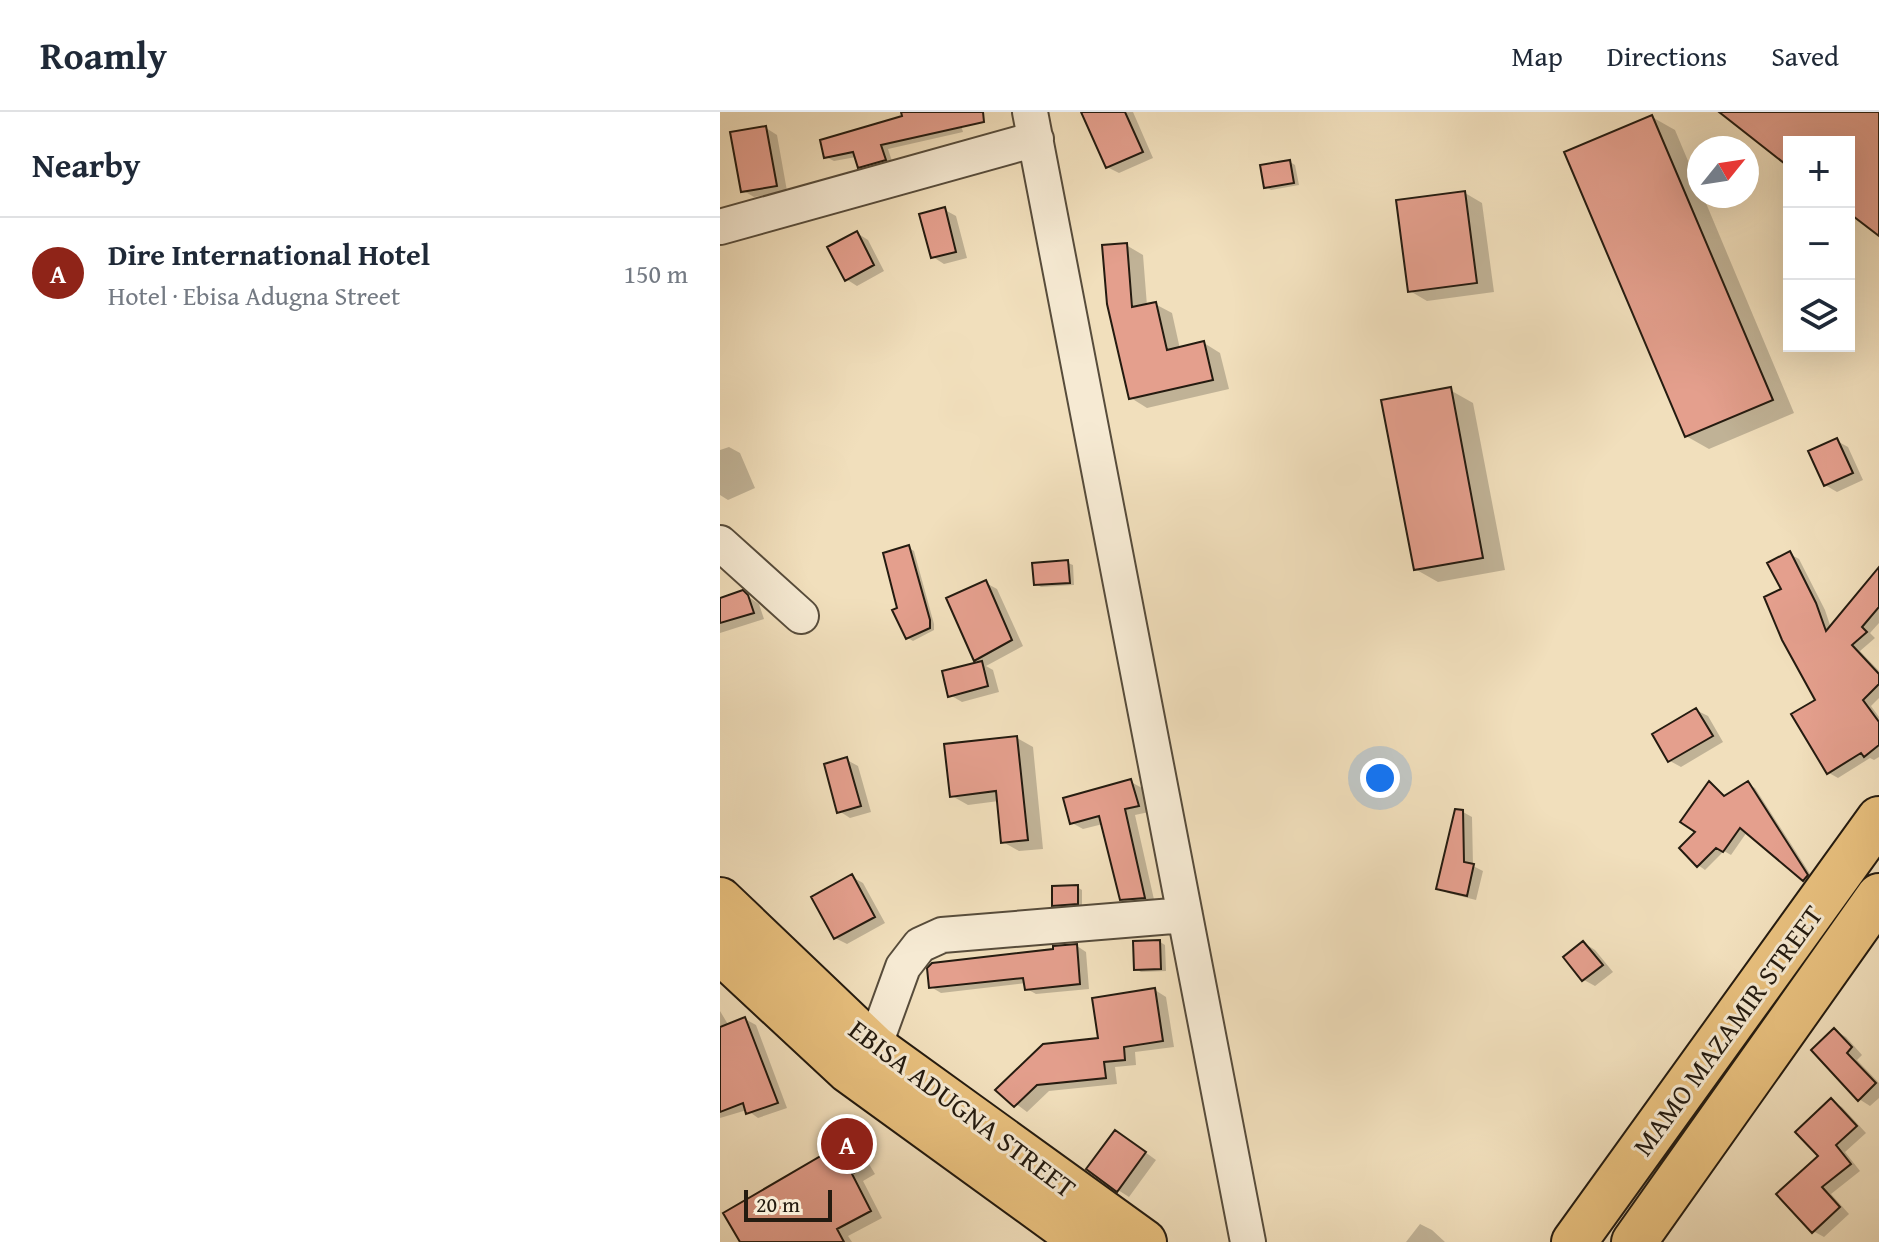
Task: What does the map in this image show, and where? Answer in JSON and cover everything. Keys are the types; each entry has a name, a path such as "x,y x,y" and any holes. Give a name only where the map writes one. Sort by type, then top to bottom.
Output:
{"main road":[{"name":"MAMO MAZAMIR STREET","path":"1574,1242 1879,819"},
{"name":"MAMO MAZAMIR STREET","path":"1634,1242 1879,896"},
{"name":"EBISA ADUGNA STREET","path":"720,900 874,1047 1144,1242"},
{"name":"EBISA ADUGNA STREET","path":"720,951 848,1070 1085,1242"}],"street":[{"path":"720,227 1033,126 1248,1242"},
{"path":"720,543 801,616"},
{"path":"874,1047 903,967 920,945 942,935 1185,915"}],"building":[{"path":"901,112 983,112 984,122 881,145 886,160 858,168 853,152 824,158 820,140 902,116"},
{"path":"1081,112 1125,112 1143,152 1106,168"},
{"path":"1719,112 1879,112 1879,236 1855,218 1855,136 1783,136 1783,162 1759,143 1759,136 1750,136"},
{"path":"1652,115 1687,197 1687,208 1691,208 1773,400 1685,437 1564,152"},
{"path":"766,126 777,186 741,192 730,132"},
{"path":"1290,160 1294,183 1264,188 1260,165"},
{"path":"1465,191 1477,283 1408,292 1396,200"},
{"path":"945,207 956,252 931,258 919,214"},
{"path":"857,231 874,265 845,281 827,247"},
{"path":"1127,243 1132,307 1156,302 1167,350 1204,341 1213,380 1129,399 1107,304 1102,245"},
{"path":"1451,387 1483,558 1414,570 1381,400"},
{"path":"1837,438 1853,473 1824,486 1808,451"},
{"path":"909,545 930,628 906,639 892,610 897,608 883,553"},
{"path":"1790,551 1826,631 1879,567 1879,607 1862,627 1867,632 1852,645 1879,674 1879,684 1863,700 1879,722 1879,745 1864,757 1861,753 1827,774 1791,714 1815,700 1782,640 1764,597 1781,589 1767,563"},
{"path":"1068,560 1070,583 1034,585 1032,563"},
{"path":"986,580 1012,640 974,661 946,598"},
{"path":"743,590 754,613 720,623 720,598"},
{"path":"982,661 988,686 948,697 942,671"},
{"path":"1696,708 1713,736 1668,762 1652,734"},
{"path":"1017,736 1028,840 1001,843 996,791 950,797 944,744"},
{"path":"847,757 861,806 837,813 824,764"},
{"path":"1131,779 1139,806 1125,809 1145,898 1120,900 1099,816 1070,824 1063,798"},
{"path":"1709,781 1724,796 1748,781 1808,875 1803,881 1740,828 1723,852 1716,848 1697,867 1679,848 1695,832 1680,822"},
{"path":"1455,809 1463,810 1464,862 1474,864 1467,896 1436,889"},
{"path":"852,874 875,917 834,939 811,897"},
{"path":"1078,885 1078,904 1052,906 1052,886"},
{"path":"1160,940 1161,969 1134,970 1133,941"},
{"path":"1583,941 1603,965 1582,981 1563,957"},
{"path":"1077,944 1080,984 1025,990 1023,978 929,988 927,968 932,963"},
{"path":"1155,988 1163,1041 1124,1047 1125,1060 1104,1062 1106,1078 1037,1085 1014,1107 995,1090 1043,1044 1098,1038 1092,998"},
{"path":"745,1017 778,1103 746,1114 743,1103 720,1112 720,1027"},
{"path":"1834,1028 1852,1047 1847,1053 1876,1083 1858,1101 1811,1050"},
{"path":"1831,1098 1857,1126 1836,1145 1851,1164 1822,1187 1840,1207 1812,1233 1776,1194 1818,1156 1795,1132"},
{"path":"1115,1130 1146,1152 1117,1192 1086,1169"},
{"path":"848,1140 864,1167 852,1174 871,1211 837,1229 844,1242 740,1242 723,1213"}],"place":[{"name":"Dire International Hotel","path":"847,1144"}]}
